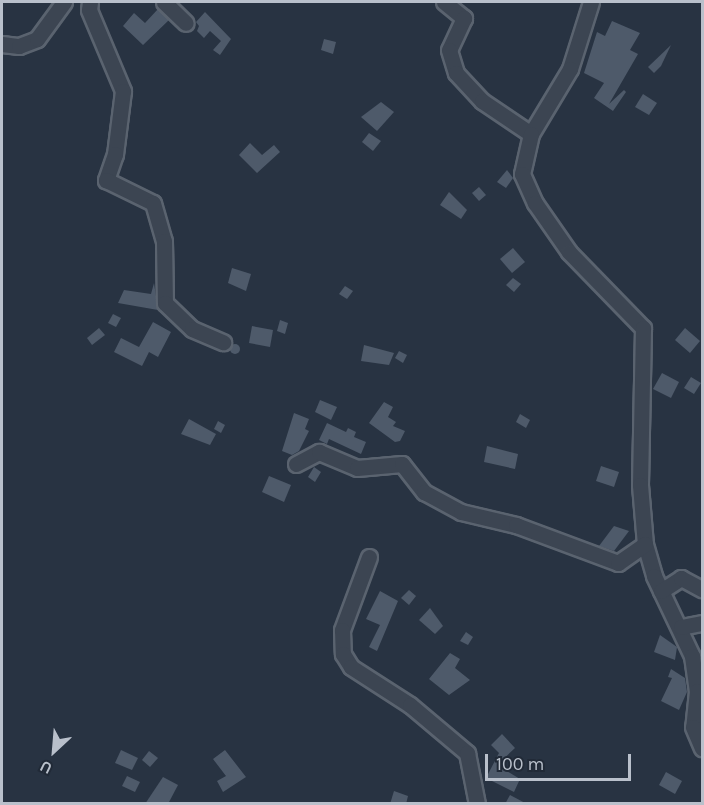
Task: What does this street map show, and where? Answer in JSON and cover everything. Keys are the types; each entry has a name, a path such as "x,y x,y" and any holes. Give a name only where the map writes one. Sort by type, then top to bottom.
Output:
{"street":[{"path":"2,44 19,46 37,39 64,2"},
{"path":"90,2 89,10 123,91 115,154 105,180 153,203 164,241 165,303 187,325 223,342"},
{"path":"164,2 186,23"},
{"path":"444,2 464,18 449,50 456,73 482,101 531,134"},
{"path":"591,2 570,69 531,134 522,174 536,203 569,252 643,328 640,485 645,544 661,591 698,665 693,727 702,748"},
{"path":"296,464 319,452 357,468 402,464 424,492 461,512 516,525 618,563 645,544"},
{"path":"369,558 342,630 343,654 351,667 410,705 467,753 477,804"},
{"path":"661,591 680,578 702,589"},
{"path":"681,627 702,623"}],"building":[{"path":"158,9 169,20 143,45 123,26 134,13 145,23"},
{"path":"205,12 231,39 220,55 213,50 221,41 210,31 204,38 197,31 199,26 196,22"},
{"path":"612,21 640,33 630,50 638,54 609,104 624,90 626,92 613,111 594,98 604,83 584,73 597,32 605,36"},
{"path":"324,39 336,42 333,54 321,50"},
{"path":"671,45 661,66 654,73 648,67"},
{"path":"643,94 657,103 649,115 635,107"},
{"path":"381,102 394,112 377,131 361,117"},
{"path":"369,133 381,141 373,151 362,142"},
{"path":"250,143 262,155 274,145 280,152 257,173 239,155"},
{"path":"507,170 513,178 506,188 497,182"},
{"path":"479,187 486,195 479,201 472,193"},
{"path":"449,192 467,210 461,219 440,205"},
{"path":"513,248 525,262 512,273 500,259"},
{"path":"232,268 251,274 246,291 228,283"},
{"path":"513,278 521,284 514,292 506,285"},
{"path":"154,283 158,310 118,303 124,290 151,294"},
{"path":"345,286 353,291 347,299 339,294"},
{"path":"113,314 121,318 116,327 108,323"},
{"path":"280,320 288,323 285,334 277,331"},
{"path":"153,322 171,332 158,357 149,352 142,366 114,352 121,338 139,347"},
{"path":"252,326 273,330 270,347 249,343"},
{"path":"99,328 105,335 92,345 87,338"},
{"path":"685,328 700,341 690,353 675,340"},
{"path":"235,344 239,345 239,353 235,354 231,353 230,349 231,345"},
{"path":"364,345 394,353 389,365 361,361"},
{"path":"399,351 407,355 403,363 395,358"},
{"path":"662,373 679,382 671,398 653,389"},
{"path":"691,377 701,383 694,394 684,388"},
{"path":"320,400 337,407 331,420 315,412"},
{"path":"384,402 393,407 388,417 396,422 393,426 405,431 400,441 395,442 369,423"},
{"path":"294,413 309,419 305,429 309,431 299,451 292,455 282,451"},
{"path":"520,414 530,420 526,428 516,422"},
{"path":"189,419 216,434 210,445 181,434"},
{"path":"218,421 225,425 221,433 214,429"},
{"path":"327,423 346,432 348,428 356,432 354,437 366,442 361,454 329,439 327,444 319,440"},
{"path":"487,446 518,454 515,469 484,462"},
{"path":"601,466 619,472 614,487 596,481"},
{"path":"314,467 321,472 315,482 308,477"},
{"path":"269,476 291,485 284,502 262,492"},
{"path":"614,526 629,531 614,551 599,546"},
{"path":"409,590 416,596 409,605 401,598"},
{"path":"380,591 398,601 377,651 369,647 380,625 366,619"},
{"path":"430,608 443,626 435,634 419,620"},
{"path":"466,632 473,637 468,645 460,641"},
{"path":"660,635 677,647 675,660 654,652"},
{"path":"450,653 460,659 455,668 470,680 449,695 429,679"},
{"path":"671,669 685,678 687,692 679,710 661,701 672,678 668,677"},
{"path":"502,734 515,748 497,765 520,779 514,792 486,778 499,753 491,745"},
{"path":"121,750 138,758 132,770 115,763"},
{"path":"225,750 246,777 223,792 217,781 226,776 213,759"},
{"path":"149,751 158,758 150,767 142,760"},
{"path":"666,772 682,781 675,794 659,785"},
{"path":"127,776 140,782 135,792 122,786"},
{"path":"163,777 178,785 168,804 145,804"},
{"path":"394,791 408,796 406,804 390,804"},
{"path":"510,795 527,804 505,804"}]}
